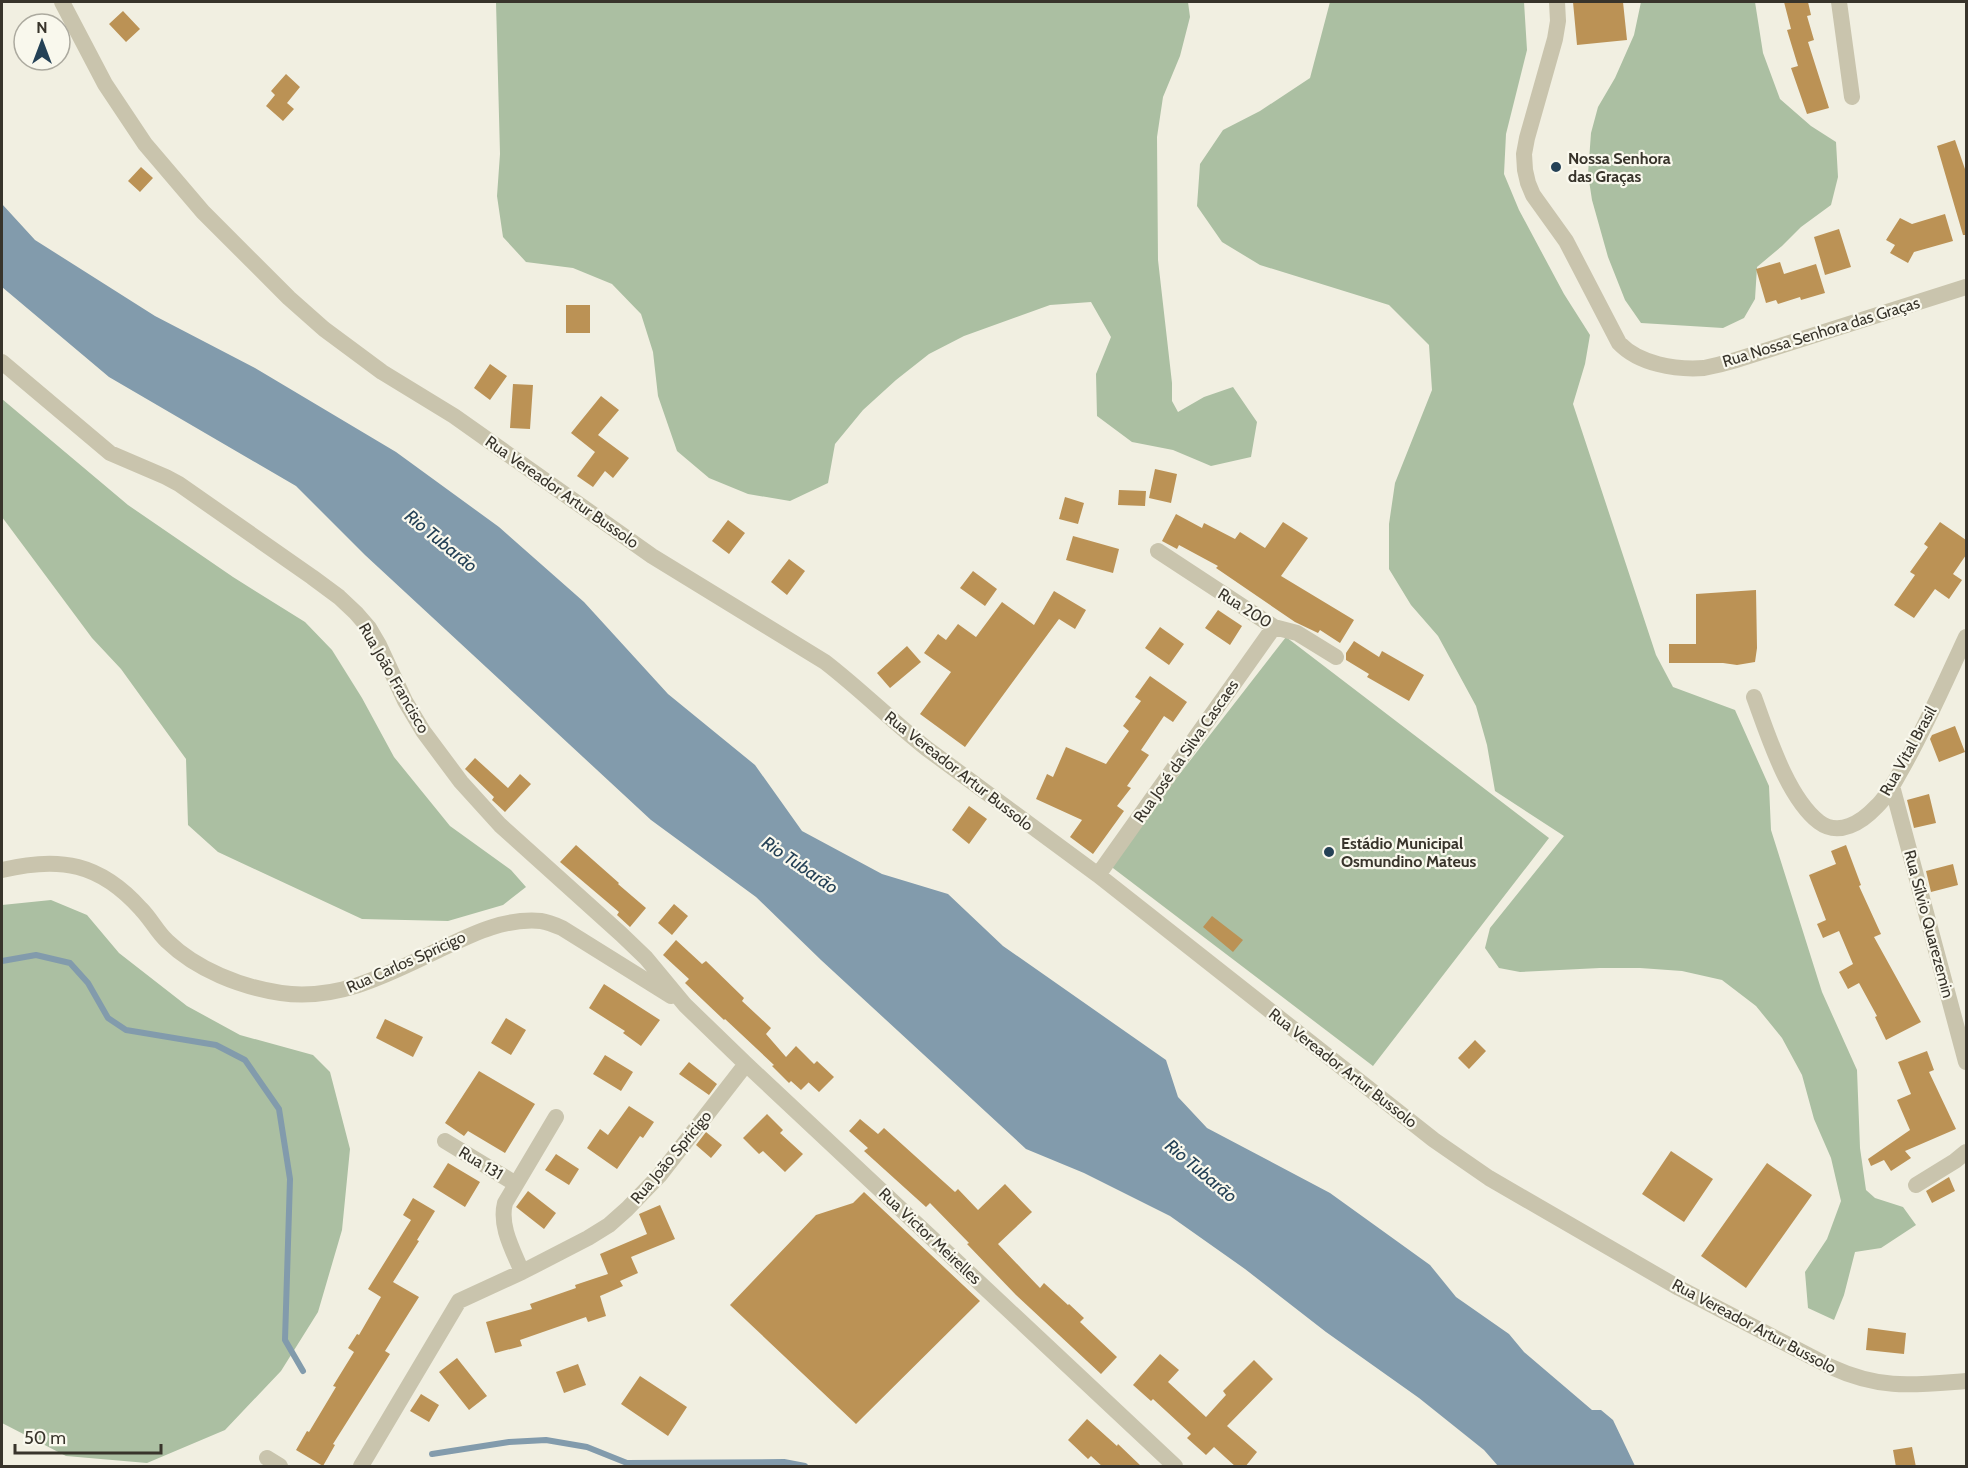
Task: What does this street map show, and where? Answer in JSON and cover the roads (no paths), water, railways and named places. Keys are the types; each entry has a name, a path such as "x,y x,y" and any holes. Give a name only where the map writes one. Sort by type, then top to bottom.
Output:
{"street":[{"name":"Rua Vereador Artur Bussolo","path":"62,2 105,84 122,112 152,152 203,212 281,290 324,329 382,372 454,416 652,556 825,662 926,748 1098,875 1434,1140 1489,1178 1709,1304 1852,1377 1895,1385 1966,1381"},
{"name":"Rua Nossa Senhora das Graças","path":"1557,2 1558,21 1527,138 1524,154 1525,170 1533,195 1566,241 1619,343 1626,351 1655,363 1681,368 1704,368 1736,360 1966,287"},
{"path":"1839,2 1852,97"},
{"name":"Rua João Francisco","path":"2,362 110,453 179,484 312,577 356,613 369,628 379,645 405,701 423,731 461,782 500,825 637,950 685,1005"},
{"name":"Rua 200","path":"1158,551 1274,627 1297,633 1336,657"},
{"name":"Rua José da Silva Cascaes","path":"1098,875 1274,627"},
{"name":"Rua Vital Brasil","path":"1754,697 1784,773 1810,814 1821,824 1834,828 1847,827 1861,820 1877,807 1892,786 1929,717 1966,637"},
{"name":"Rua Sílvio Quarezemin","path":"1892,786 1966,1062"},
{"name":"Rua Carlos Spricigo","path":"2,870 42,862 68,864 99,875 126,893 166,941 189,959 213,973 250,987 307,995 335,993 389,974 475,932 500,924 543,921 562,927 685,1005"},
{"name":"Rua Victor Meirelles","path":"685,1005 1175,1467"},
{"name":"Rua João Spricigo","path":"361,1467 459,1301 522,1272 609,1225 659,1176 746,1064"},
{"path":"522,1272 503,1224 502,1213 505,1203 556,1117"},
{"name":"Rua 131","path":"445,1142 516,1184"},
{"path":"1916,1185 1966,1152"}],"water":[{"name":"Rio Tubarão","path":"2,204 35,240 155,316 255,368 396,452 499,527 584,602 668,694 755,765 802,831 882,874 948,894 1003,946 1166,1060 1178,1097 1207,1128 1330,1193 1430,1265 1456,1297 1509,1334 1524,1352 1592,1410 1601,1410 1613,1420 1635,1466 1498,1466 1484,1450 1419,1398 1170,1216 1084,1173 1026,1149 756,897 651,820 365,555 296,486 109,377 2,287"}],"waterway":[{"path":"2,961 36,955 70,963 88,983 108,1018 126,1030 216,1045 245,1060 279,1109 290,1179 285,1340 303,1371"},
{"path":"432,1454 509,1442 546,1440 587,1447 627,1463 784,1462 805,1466"}],"place":[{"name":"Nossa Senhora das Graças","path":"1556,167"},
{"name":"Estádio Municipal Osmundino Mateus","path":"1329,852"}]}
